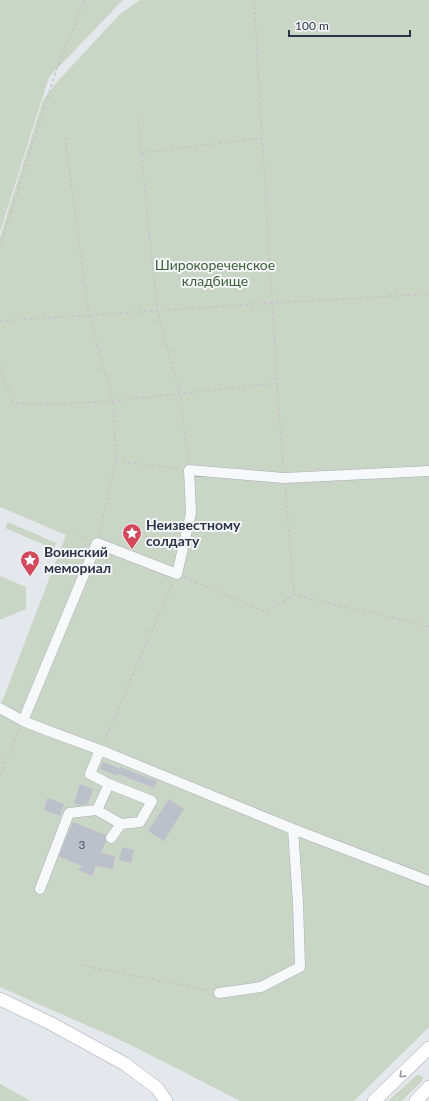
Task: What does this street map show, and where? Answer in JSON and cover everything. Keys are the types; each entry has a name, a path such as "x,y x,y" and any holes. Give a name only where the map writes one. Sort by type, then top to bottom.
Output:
{"main road":[{"path":"0,999 50,1023 125,1064 157,1088 166,1101"},
{"path":"374,1101 429,1048"},
{"path":"416,1101 429,1087"}],"lane":[{"path":"24,721 97,542 177,574 191,513 190,470 284,478 429,471"},
{"path":"0,708 24,721 46,730 100,750 293,829 429,881"},
{"path":"40,890 69,813 97,810 121,824 140,822 152,801 109,784 90,774 100,750"},
{"path":"97,810 109,784"},
{"path":"111,838 121,824"},
{"path":"219,992 260,987 300,967 298,903 293,829"}],"path":[{"path":"0,247 57,68 85,0"},
{"path":"254,0 277,383 294,595"},
{"path":"116,461 190,470 180,394 157,311 138,118"},
{"path":"65,137 88,316 113,401 116,461 97,542 78,535"},
{"path":"141,153 262,138"},
{"path":"0,322 272,303 429,294"},
{"path":"0,366 13,403 57,404 113,401 277,383"},
{"path":"100,750 177,574 265,612 294,595 429,626"},
{"path":"0,776 24,721"},
{"path":"82,965 219,992"}],"green space":[{"path":"0,0 123,0 49,77 0,232"},
{"name":"Широкореченское кладбище","path":"140,0 429,0 429,1027 354,1101 240,1101 129,1044 0,987 0,707 66,535 0,507 0,237 43,100 57,82 120,14"},
{"path":"8,522 56,543 54,549 5,528"},
{"path":"0,576 26,587 26,609 0,620"},
{"path":"417,1075 420,1075 423,1078 422,1081 402,1101 388,1101"},
{"path":"0,1084 31,1101 0,1101"}],"building":[{"path":"103,762 157,781 154,788 118,774 117,776 100,769"},
{"path":"80,784 93,789 88,804 80,805 74,803"},
{"path":"48,798 64,804 60,816 44,810"},
{"path":"169,799 184,809 164,841 148,831"},
{"path":"73,822 106,835 106,841 101,853 115,856 113,869 96,866 92,876 79,870 81,866 59,856"},
{"path":"122,847 134,850 131,863 119,860"}],"place":[{"name":"Неизвестному солдату","path":"132,550"},
{"name":"Воинский мемориал","path":"30,577"}]}
